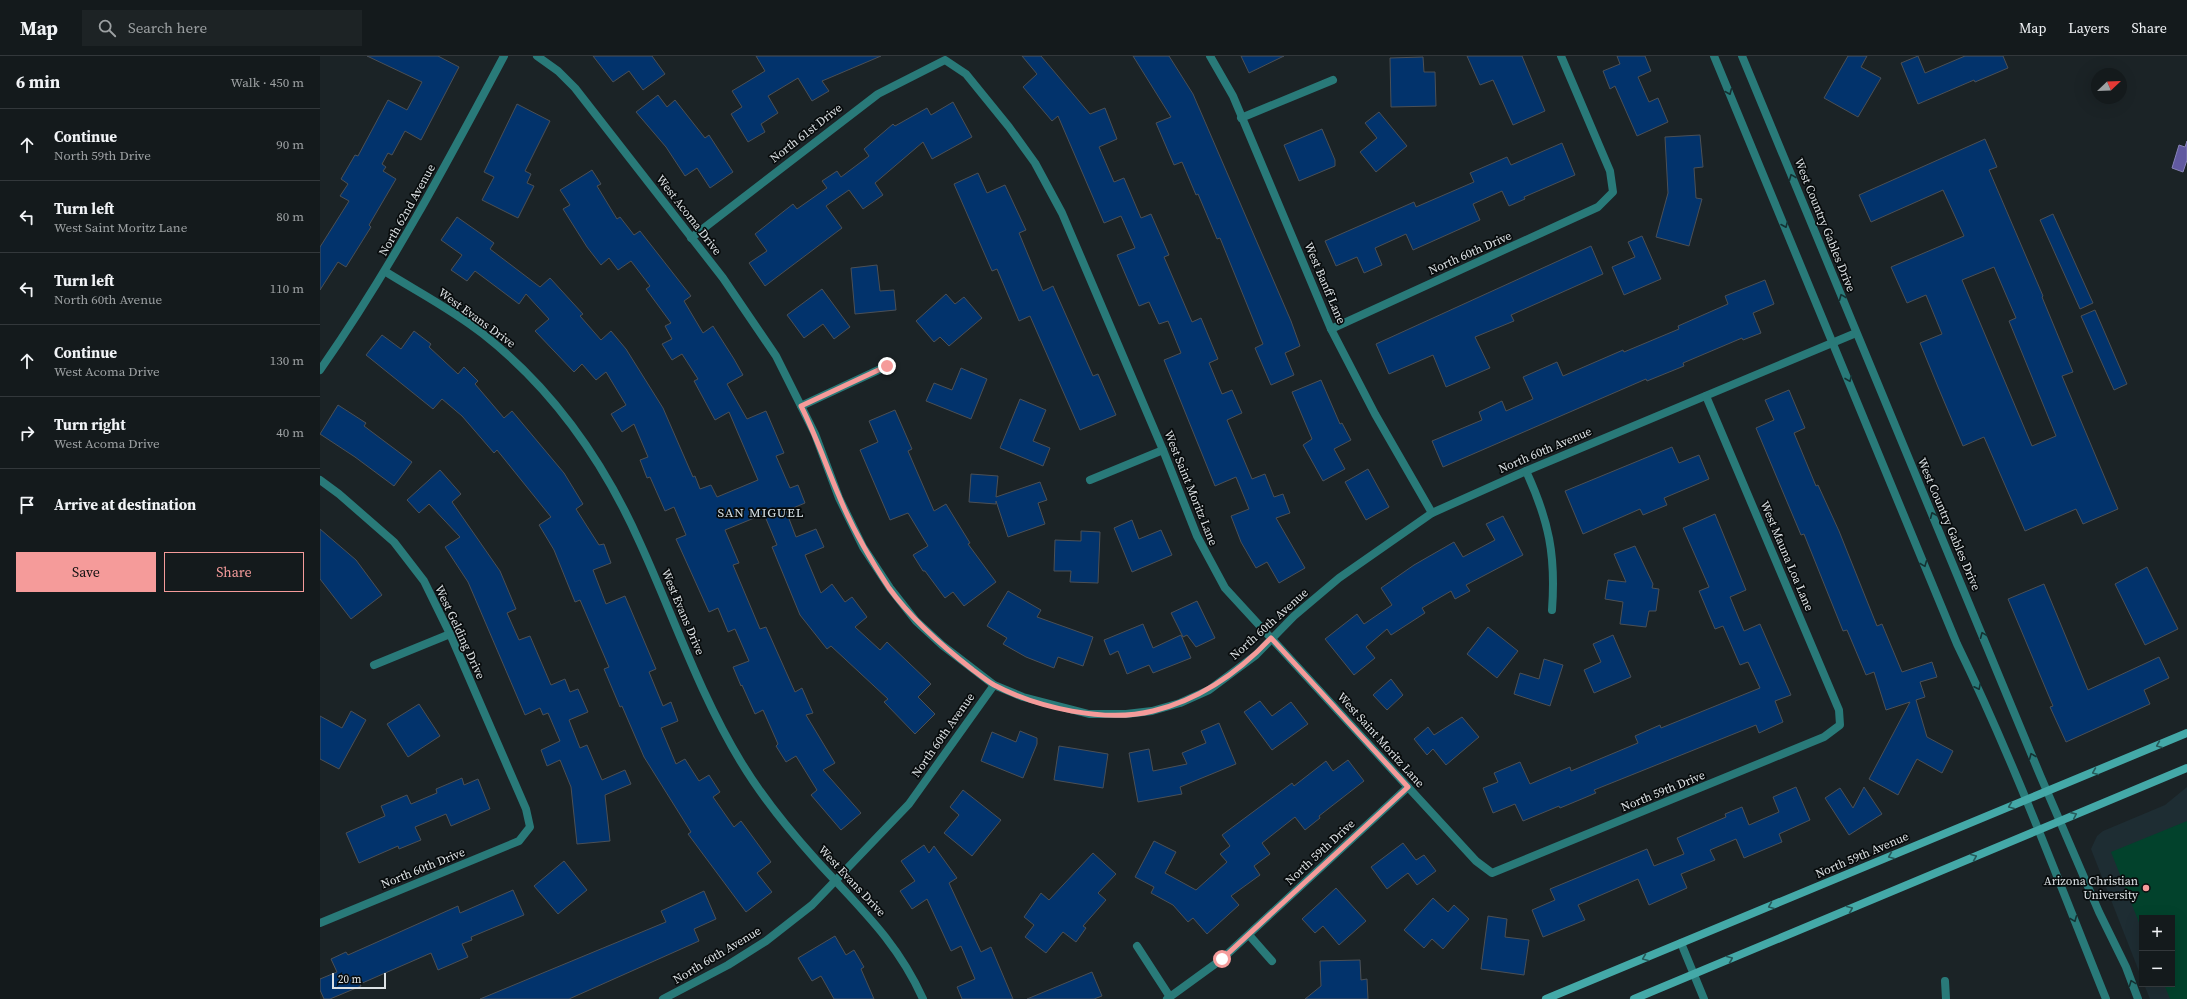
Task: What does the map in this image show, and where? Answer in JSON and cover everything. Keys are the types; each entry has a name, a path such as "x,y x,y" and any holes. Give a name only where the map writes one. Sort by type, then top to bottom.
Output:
{"main road":[{"name":"North 59th Avenue","path":"1546,999 2187,733"},
{"path":"1634,999 2187,768"}],"street":[{"name":"North 62nd Avenue","path":"320,370 386,272 456,147 504,56"},
{"name":"West Acoma Drive","path":"537,56 558,70 575,88 723,278 776,356 815,434 843,505 863,547 890,588 916,621 942,645 994,685"},
{"name":"West Banff Lane","path":"1210,56 1233,96 1241,118 1332,328 1375,414 1432,513"},
{"name":"North 60th Drive","path":"1332,328 1598,207 1613,192 1610,171 1561,56"},
{"path":"1714,56 1834,343 1957,644 1987,705 2106,999"},
{"name":"West Country Gables Drive","path":"1742,56 2047,792 2099,912 2126,967 2138,999"},
{"name":"North 61st Drive","path":"691,238 878,94 945,60"},
{"name":"West Saint Moritz Lane","path":"945,60 966,74 1009,127 1035,163 1062,213 1163,450 1196,536 1207,559 1225,588 1476,861 1492,873"},
{"path":"1241,118 1333,80"},
{"name":"West Evans Drive","path":"386,272 453,313 510,356 534,380 582,437 598,460 625,510 710,704 740,761 789,830 887,936 913,977 923,999"},
{"name":"North 60th Avenue","path":"663,999 728,965 766,941 812,906 909,804 994,685 1023,697 1090,714 1126,714 1152,711 1209,690 1256,655 1294,616 1339,578 1432,513 1526,471 1856,334"},
{"path":"801,406 887,366"},
{"name":"West Mauna Loa Lane","path":"1706,396 1839,710 1840,725"},
{"path":"1090,480 1163,450"},
{"path":"1526,471 1538,497 1548,529 1553,555 1552,610"},
{"name":"West Gelding Drive","path":"320,480 339,494 394,542 424,581 450,634 526,809 530,827"},
{"path":"374,665 450,634"},
{"name":"North 59th Drive","path":"1492,873 1824,737 1840,725"},
{"name":"North 59th Drive","path":"1137,946 1169,998 1222,959 1408,787"},
{"name":"North 60th Drive","path":"320,923 519,841 530,827"},
{"path":"1249,935 1272,961"},
{"path":"1681,943 1704,999"},
{"path":"1945,981 1946,999"}],"shaded area":[{"path":"2187,141 2187,160 2183,172 2172,168 2179,145 2185,147"},
{"name":"Arizona Christian University","path":"2187,787 2187,999 2150,999 2145,987 2175,987 2175,915 2139,915 2139,971 2091,849 2097,836 2103,831 2165,805"}],"green space":[{"path":"2187,821 2187,999 2170,999 2165,987 2175,987 2175,915 2139,915 2139,922 2111,852"}],"building":[{"path":"367,56 438,56 459,67 421,140 405,131 392,155 388,153 382,164 386,167 383,171 396,179 369,225 371,227 346,267 338,262 320,290 320,247 349,201 340,196 348,184 341,179 355,155 358,156 388,100 407,110 422,82"},
{"path":"593,56 652,56 665,74 643,90 629,71 613,82"},
{"path":"756,56 881,56 822,81 829,91 812,101 798,78 768,96 778,113 761,124 765,132 748,142 731,114 742,107 732,91 765,71"},
{"path":"1022,56 1041,56 1090,114 1105,108 1117,139 1099,147 1114,182 1124,178 1141,218 1151,214 1169,255 1164,257 1192,322 1201,318 1218,359 1209,363 1222,394 1232,390 1242,413 1227,420 1252,479 1265,474 1274,497 1283,494 1290,513 1276,518 1305,568 1279,583 1267,562 1256,568 1241,542 1231,516 1249,509 1236,477 1215,486 1164,360 1181,353 1168,321 1159,324 1149,302 1139,306 1117,255 1135,248 1121,216 1104,223 1058,116 1052,121 1023,87 1037,74"},
{"path":"1133,56 1169,56 1193,94 1291,321 1300,346 1285,353 1294,375 1271,385 1255,348 1263,344 1220,238 1217,239 1198,194 1196,195 1182,162 1174,165 1156,123 1171,117"},
{"path":"1241,56 1284,56 1249,73"},
{"path":"1467,56 1522,56 1545,111 1513,125 1493,80 1480,85"},
{"path":"1617,56 1645,56 1651,71 1638,77 1649,102 1658,98 1668,122 1637,136 1615,86 1610,89 1603,71 1620,64"},
{"path":"1848,56 1867,56 1861,67 1881,78 1858,117 1824,98"},
{"path":"1918,56 1925,73 1965,56 2003,56 2008,68 1975,82 1974,80 1918,104 1901,63"},
{"path":"1423,57 1424,72 1435,72 1436,106 1391,107 1390,58"},
{"path":"658,95 667,107 675,100 705,138 709,135 733,172 710,188 697,168 685,176 666,147 636,112"},
{"path":"953,102 972,137 932,159 923,142 875,183 883,195 863,209 849,190 826,206 842,228 765,286 749,263 767,251 755,234 793,204 797,209 827,188 822,181 837,171 841,177 869,156 864,149 893,124 895,126 927,108 931,115"},
{"path":"517,104 550,121 525,171 531,174 527,183 534,186 518,218 482,200 494,177 484,172"},
{"path":"1379,112 1407,146 1376,172 1360,152 1377,138 1365,123"},
{"path":"1322,129 1335,160 1335,166 1299,181 1284,145"},
{"path":"1700,135 1703,167 1694,168 1696,198 1702,199 1689,246 1656,237 1668,193 1665,137"},
{"path":"1985,139 1997,167 1989,170 2043,296 2042,297 2073,372 2062,376 2118,509 2083,524 2076,509 2025,531 1984,437 1963,446 1938,387 1920,343 1942,334 1926,295 1907,303 1891,267 1964,236 1943,190 1871,222 1859,195","holes":["1994,267 2016,318 2009,321 2056,436 2032,446 1962,280"]},
{"path":"1562,143 1575,175 1524,197 1525,199 1509,206 1502,191 1473,204 1480,220 1413,250 1406,234 1375,248 1382,265 1364,273 1357,257 1336,266 1325,241 1414,202 1416,207 1474,182 1470,173 1507,157 1511,165"},
{"path":"592,170 601,184 597,186 617,219 620,217 634,235 640,231 691,296 684,301 703,333 713,326 734,359 743,375 727,384 747,419 766,411 784,453 776,456 790,488 798,485 805,503 786,511 796,537 816,529 824,547 805,555 821,593 832,584 845,602 852,597 867,617 855,627 880,650 887,642 931,684 918,697 935,714 915,734 884,702 888,699 831,646 827,649 800,615 772,547 777,545 764,514 725,530 739,563 733,565 760,629 766,627 795,692 802,688 813,713 806,715 835,763 823,770 861,813 841,830 811,795 817,790 796,756 786,762 776,746 778,744 763,710 755,714 733,667 749,661 735,629 728,632 718,608 709,612 676,539 686,535 674,507 665,511 650,477 647,478 640,460 648,457 634,424 622,432 611,414 626,405 606,372 596,380 582,364 574,372 535,331 549,319 526,294 519,304 475,271 467,281 451,270 462,255 441,240 457,217 494,243 490,249 540,287 550,278 583,314 580,316 601,340 611,331 626,349 663,408 693,477 695,476 700,489 711,485 717,497 758,480 729,412 715,420 694,381 698,379 682,354 672,360 662,344 672,339 665,326 671,323 646,289 650,286 631,261 618,270 609,258 601,265 587,247 563,209 570,205 560,190"},
{"path":"978,173 987,193 1005,185 1026,230 1019,233 1043,291 1053,286 1093,376 1098,374 1116,415 1080,430 1030,316 1019,321 997,269 992,271 954,184"},
{"path":"2053,214 2093,303 2080,309 2040,220"},
{"path":"1642,236 1661,279 1624,295 1612,267 1635,257 1628,242"},
{"path":"1591,246 1603,274 1511,315 1514,321 1475,337 1490,368 1446,387 1433,355 1389,374 1376,344"},
{"path":"877,265 880,291 894,290 896,310 855,314 851,268"},
{"path":"1765,280 1774,304 1753,313 1761,333 1743,340 1742,338 1683,363 1684,366 1647,381 1646,379 1443,467 1432,441 1482,420 1479,412 1502,401 1506,411 1533,399 1523,377 1557,362 1563,376 1623,350 1624,352 1679,329 1678,326 1728,304 1725,296"},
{"path":"822,289 850,327 834,339 823,324 804,338 787,315"},
{"path":"946,294 955,304 964,297 982,318 949,346 940,337 934,342 916,321"},
{"path":"2095,310 2127,384 2114,390 2081,316"},
{"path":"414,331 431,344 429,347 458,374 464,367 478,381 475,384 504,418 512,411 564,473 583,504 576,509 599,545 604,544 611,563 593,570 606,604 625,596 656,669 649,672 663,706 671,702 678,721 661,728 676,764 685,759 699,781 709,775 720,792 713,797 734,827 741,821 771,862 757,873 772,892 746,912 688,834 691,832 644,757 604,669 609,667 580,600 575,602 554,550 539,525 551,517 497,450 494,453 462,416 442,399 433,409 366,355 382,335 401,349"},
{"path":"961,368 987,379 971,419 926,401 934,383 952,390"},
{"path":"1321,380 1340,424 1342,423 1351,440 1334,449 1345,469 1323,481 1303,445 1312,439 1292,392"},
{"path":"1789,390 1805,428 1794,433 1816,486 1818,485 1839,531 1877,626 1882,624 1902,672 1932,662 1937,677 1920,682 1925,697 1916,700 1927,737 1953,751 1942,773 1917,759 1898,795 1869,779 1910,702 1886,710 1874,672 1866,675 1847,630 1843,631 1804,534 1801,535 1756,428 1774,420 1765,400"},
{"path":"1020,399 1046,410 1033,441 1050,448 1043,466 1000,448"},
{"path":"338,405 366,423 364,426 412,462 394,486 355,457 320,434"},
{"path":"895,410 912,449 908,451 934,511 946,504 970,543 968,544 996,582 964,606 953,592 945,598 925,571 923,571 913,555 928,546 908,513 890,520 860,450 878,442 869,421"},
{"path":"1672,447 1679,463 1699,455 1709,479 1664,498 1667,505 1643,515 1640,509 1583,534 1565,491"},
{"path":"1368,469 1389,507 1366,520 1345,482"},
{"path":"440,470 461,494 452,502 500,571 516,609 507,613 519,640 530,636 551,685 565,679 570,692 578,689 588,712 569,720 580,748 587,745 602,780 625,770 631,784 605,795 610,841 577,844 571,787 560,760 547,766 541,750 560,741 548,713 543,715 540,708 525,715 468,582 445,547 460,537 429,504 419,513 407,500"},
{"path":"971,474 998,476 996,497 1040,482 1047,500 1038,503 1045,524 1008,537 996,501 996,504 969,502"},
{"path":"1715,514 1746,590 1730,597 1744,631 1760,624 1791,695 1775,701 1783,722 1759,733 1756,725 1594,790 1596,793 1560,808 1559,806 1523,821 1515,804 1493,813 1483,788 1498,782 1494,773 1520,762 1530,784 1570,767 1571,771 1638,743 1635,736 1660,725 1661,728 1760,688 1748,662 1740,665 1723,626 1715,629 1699,591 1709,587 1683,528"},
{"path":"1503,516 1523,555 1466,585 1470,591 1455,599 1451,591 1422,608 1425,613 1391,635 1387,629 1366,647 1375,658 1354,675 1325,639 1357,614 1364,624 1392,605 1381,588 1414,565 1454,542 1463,557 1495,540 1486,524"},
{"path":"1132,520 1139,539 1161,530 1172,555 1132,572 1114,528"},
{"path":"320,529 356,560 382,595 351,619 320,579"},
{"path":"1081,531 1100,532 1098,583 1070,582 1071,571 1054,571 1055,540 1081,541"},
{"path":"1635,546 1653,584 1652,588 1659,589 1656,611 1649,611 1646,627 1620,624 1623,602 1605,599 1608,580 1626,582 1614,554"},
{"path":"2147,567 2178,629 2145,645 2115,584"},
{"path":"2044,584 2088,690 2159,657 2169,678 2144,690 2150,704 2066,742 2050,707 2053,706 2008,599"},
{"path":"1008,591 1041,610 1037,617 1093,637 1083,666 1058,657 1054,668 1026,657 1003,644 1007,638 987,626"},
{"path":"1197,601 1215,638 1196,647 1187,635 1183,637 1171,613"},
{"path":"1143,624 1153,648 1181,635 1191,658 1153,673 1149,665 1127,674 1118,651 1110,655 1104,640"},
{"path":"1488,627 1518,651 1497,678 1467,654"},
{"path":"1613,635 1631,677 1594,693 1584,670 1601,662 1593,644"},
{"path":"1544,659 1563,665 1550,706 1514,694 1520,673 1539,679"},
{"path":"1391,679 1403,695 1387,710 1373,695"},
{"path":"1260,701 1272,716 1291,702 1308,724 1272,750 1244,712"},
{"path":"419,704 440,736 408,757 387,724"},
{"path":"351,711 366,720 339,769 320,759 320,716 342,728"},
{"path":"1462,717 1479,737 1446,765 1433,749 1427,755 1414,739 1428,727 1434,735"},
{"path":"1219,723 1236,764 1180,787 1182,794 1138,802 1129,753 1149,749 1153,771 1187,764 1182,753 1206,743 1201,731"},
{"path":"1020,731 1037,738 1037,744 1023,778 981,761 992,732 1016,742"},
{"path":"1059,746 1108,754 1103,788 1054,780"},
{"path":"1348,760 1364,781 1319,816 1320,818 1305,830 1295,817 1262,843 1270,854 1254,866 1260,875 1231,896 1239,905 1207,934 1193,918 1188,922 1173,905 1151,893 1154,887 1135,877 1154,841 1176,852 1165,873 1196,890 1227,862 1220,854 1230,846 1222,835 1292,783 1294,786 1326,761 1333,771"},
{"path":"462,778 464,785 478,779 490,809 451,826 446,814 415,827 421,840 399,849 398,846 359,863 346,833 385,816 381,806 407,795 411,804 437,793 436,789"},
{"path":"1796,787 1810,820 1779,834 1782,842 1744,858 1736,839 1710,850 1715,860 1681,874 1687,888 1649,905 1638,879 1578,905 1585,920 1543,937 1532,910 1555,900 1550,889 1647,849 1654,866 1684,854 1677,838 1726,817 1725,814 1742,807 1749,825 1779,812 1773,797"},
{"path":"1864,787 1882,814 1849,835 1825,798 1840,788 1853,808"},
{"path":"963,790 1001,820 972,856 944,833 959,815 950,807"},
{"path":"1403,843 1416,860 1424,855 1436,871 1417,885 1408,873 1387,889 1371,867"},
{"path":"924,845 929,853 934,846 957,878 949,883 981,952 991,947 1013,999 962,999 957,987 975,979 961,946 951,951 927,899 912,909 900,891 915,881 901,861"},
{"path":"1093,853 1116,874 1098,893 1106,900 1083,926 1086,928 1076,942 1063,932 1046,953 1025,937 1034,925 1024,917 1041,893 1049,900"},
{"path":"564,861 587,890 558,914 534,886"},
{"path":"1336,888 1366,921 1339,945 1323,926 1315,933 1302,919"},
{"path":"513,890 524,915 471,937 472,940 462,944 468,957 438,970 431,953 360,984 361,986 330,999 324,999 320,990 320,979 337,972 331,959 346,952 348,955 458,906 460,913"},
{"path":"704,891 716,919 694,929 699,941 569,999 480,999 666,922 661,911"},
{"path":"1433,898 1448,912 1454,905 1469,919 1443,949 1432,939 1424,948 1404,930"},
{"path":"1488,916 1507,919 1505,937 1529,940 1524,975 1481,969"},
{"path":"835,936 846,955 854,950 864,967 861,969 874,999 834,999 821,976 812,981 798,958"},
{"path":"1360,960 1361,980 1367,979 1368,999 1305,999 1321,986 1320,961"},
{"path":"1092,972 1102,996 1094,999 1027,999"}],"place":[{"name":"Arizona Christian University","path":"2146,888"}],"district":[{"name":"SAN MIGUEL","path":"761,512"}],"route":[{"path":"887,366 801,406 815,434 839,498 863,547 890,588 916,621 942,645 994,685 1023,697 1057,707 1090,714 1126,714 1152,711 1180,702 1209,690 1256,655 1271,638 1408,787 1222,959"}]}
